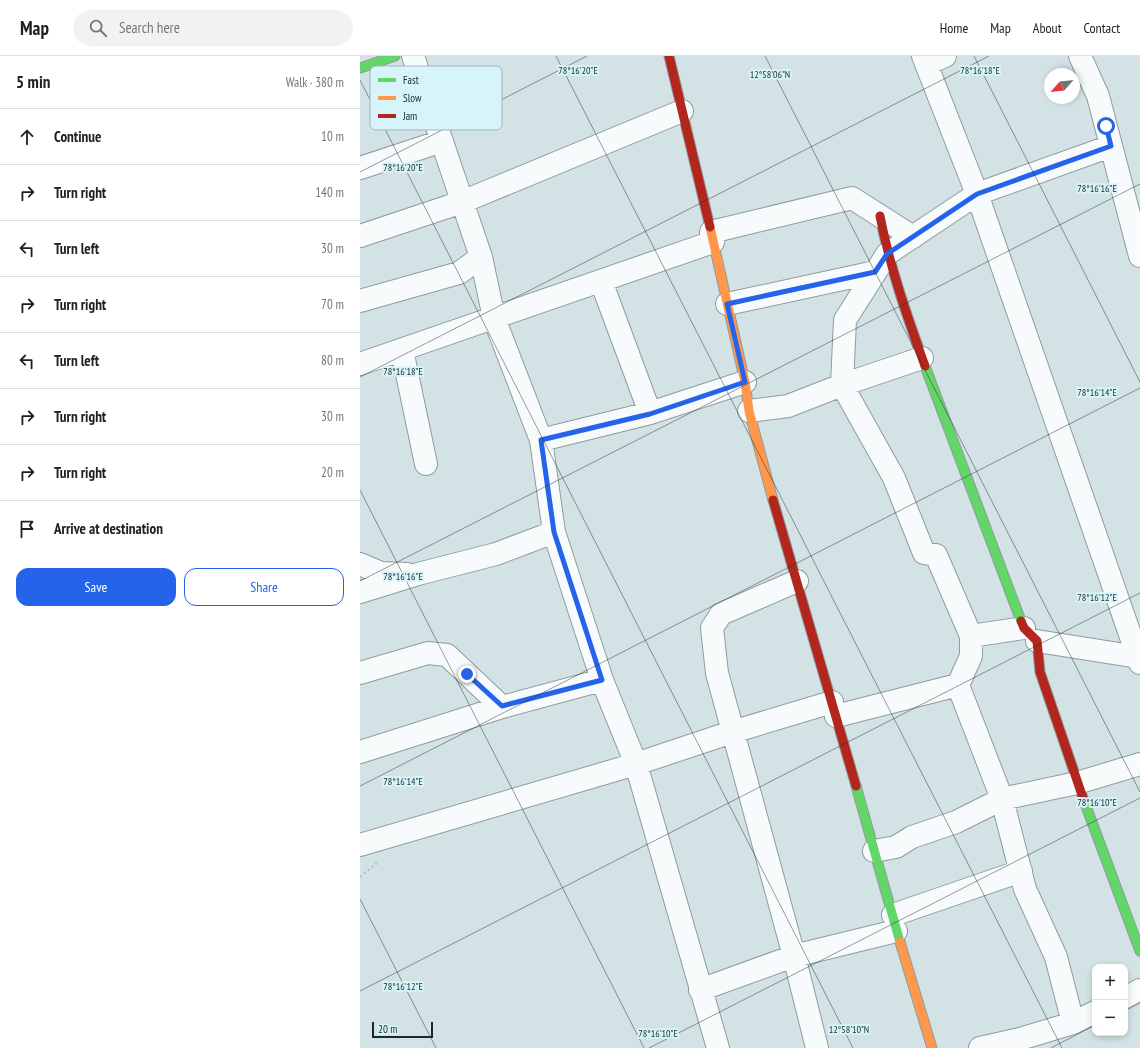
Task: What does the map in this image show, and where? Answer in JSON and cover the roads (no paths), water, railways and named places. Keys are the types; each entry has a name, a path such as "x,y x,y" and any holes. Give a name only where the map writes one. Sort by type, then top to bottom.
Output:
{"main road":[{"path":"360,68 395,56"},
{"path":"669,56 745,382 749,411 874,851 932,1048"},
{"path":"880,216 887,254 922,358 1030,634 1040,672 1077,783 1140,951"}],"street":[{"path":"413,56 416,66"},
{"path":"1080,56 1098,96 1140,254"},
{"path":"931,59 1139,660"},
{"path":"360,236 462,202 682,111"},
{"path":"438,130 481,257 494,318 541,440 554,532 602,680 636,764 700,990 718,1048"},
{"path":"360,168 442,141"},
{"path":"1073,1023 1056,957 1025,889 1002,799 958,685 971,656 971,636 936,555 924,553 894,478 842,385 845,320 887,254 977,194 1111,146"},
{"path":"360,364 601,281 712,237 852,198 913,237"},
{"path":"360,301 459,274 481,257"},
{"path":"727,304 875,272"},
{"path":"601,281 650,414"},
{"path":"402,350 426,464"},
{"path":"749,411 788,406 842,385 922,358"},
{"path":"541,440 650,414 745,382"},
{"path":"360,592 418,574 496,554 554,532"},
{"path":"360,564 381,573 418,574"},
{"path":"797,581 721,614 712,628 716,673 794,956 817,1048"},
{"path":"971,636 1030,634 1139,660"},
{"path":"360,673 428,653 447,655 502,706"},
{"path":"360,752 502,706 602,680"},
{"path":"360,845 636,764 732,732 834,709 958,685"},
{"path":"874,851 896,847 912,837 956,822 1002,799 1077,783 1140,764"},
{"path":"700,990 794,956 895,923 1021,871"},
{"path":"1128,996 1140,990"},
{"path":"980,1048 1020,1039 1073,1023 1092,1014"},
{"path":"1020,1039 1043,1048"}]}
